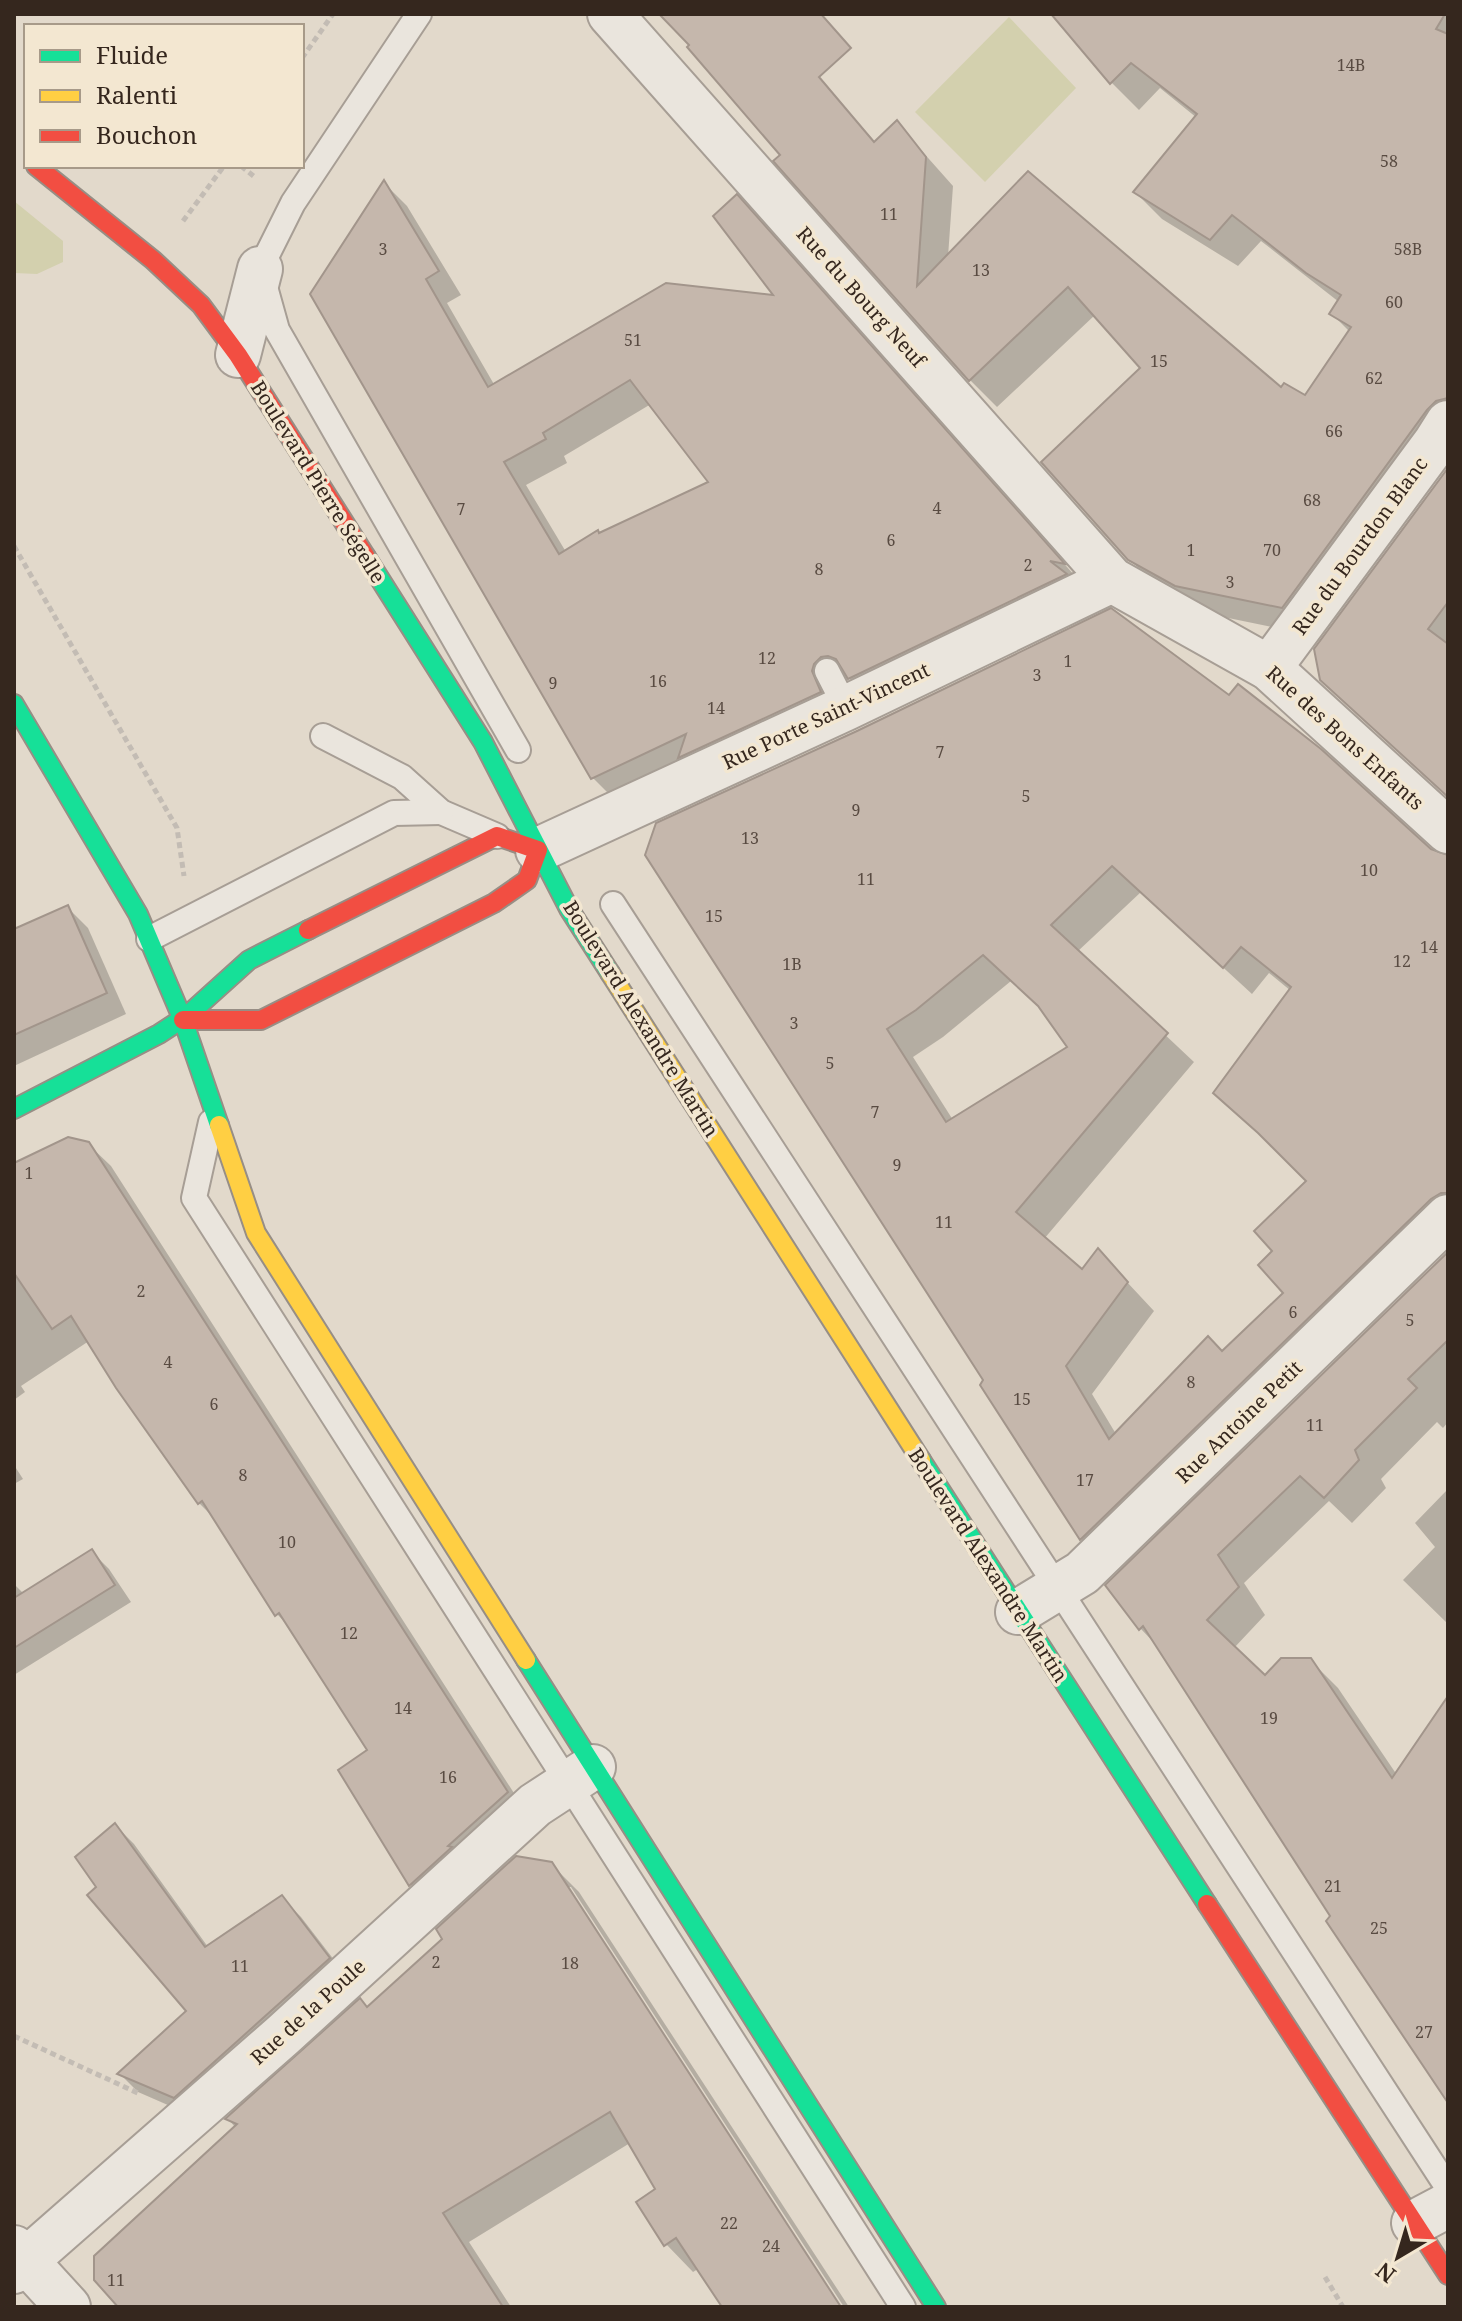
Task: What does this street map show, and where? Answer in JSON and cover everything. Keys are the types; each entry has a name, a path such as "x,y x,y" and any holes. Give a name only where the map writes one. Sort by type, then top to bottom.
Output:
{"main road":[{"name":"Boulevard Pierre Ségelle","path":"38,168 153,260 201,305 238,355 483,742 538,850"},
{"path":"14,704 138,914 183,1020 256,1233 580,1775 936,2307"},
{"path":"14,1109 183,1020 249,960 497,836 538,850 527,880 494,903 261,1020 183,1020"},
{"name":"Boulevard Alexandre Martin","path":"538,850 569,909 1018,1612 1431,2214 1448,2275"}],"street":[{"name":"Rue du Bourg Neuf","path":"610,14 1112,580"},
{"path":"238,355 260,269"},
{"name":"Rue du Bourdon Blanc","path":"1269,668 1448,423"},
{"name":"Rue des Bons Enfants","path":"1112,580 1269,668 1448,831"},
{"name":"Rue Porte Saint-Vincent","path":"538,850 836,689 1112,580"},
{"name":"Rue Antoine Petit","path":"1018,1612 1082,1573 1448,1217"},
{"name":"Rue de la Poule","path":"18,2260 283,2035 535,1805 580,1775"},
{"path":"18,2260 68,2307"}],"lane":[{"path":"419,14 293,203 260,269 277,330 518,750"},
{"path":"323,736 402,777 441,812 497,836"},
{"path":"149,939 394,813 441,812"},
{"path":"613,904 1448,2188"},
{"path":"213,1112 194,1198 580,1775 903,2307"}],"path":[{"path":"304,55 333,14"},
{"path":"178,229 223,168"},
{"path":"244,168 256,178"},
{"path":"14,546 177,828 182,873"},
{"path":"14,2036 142,2095"},
{"path":"1325,2277 1343,2307"}],"shaded area":[{"path":"1009,17 1076,88 985,182 915,112"},
{"path":"14,201 63,241 63,262 37,274 14,273"}],"building":[{"path":"659,14 821,14 851,48 819,77 874,142 897,120 926,157 917,286 1028,171 1281,387 1284,383 1305,395 1351,327 1329,314 1341,295 1306,273 1232,215 1210,240 1133,192 1197,114 1131,63 1110,84 1051,14 1445,14 1436,29 1448,34 1448,398 1436,401 1427,410 1282,608 1175,586 1128,560 1041,462 1140,368 1068,287 969,381 773,161 780,155 687,47 689,45"},
{"path":"384,180 439,271 426,279 488,387 666,283 773,295 713,216 737,194 1065,564 1050,561 1067,574 848,679 836,659 821,657 812,671 821,692 678,758 686,734 591,779 310,294","holes":["630,380 708,482 599,533 598,530 559,554 504,462 546,439 543,433"]},
{"path":"1448,468 1448,602 1428,629 1448,644 1448,797 1320,680 1314,649"},
{"path":"1111,608 1229,695 1238,684 1321,749 1431,849 1448,855 1448,1193 1431,1199 1080,1540 980,1385 983,1380 645,855 656,823 857,731","holes":["1112,866 1223,968 1241,947 1291,987 1213,1093 1306,1181 1254,1231 1272,1251 1258,1265 1283,1293 1222,1351 1208,1336 1109,1439 1066,1366 1128,1282 1098,1248 1082,1269 1016,1212 1168,1033 1051,925","983,955 1038,1006 1067,1047 946,1122 887,1029 916,1010"]},
{"path":"68,905 107,993 14,1035 14,929"},
{"path":"68,1137 89,1142 508,1792 409,1886 338,1770 367,1750 279,1613 275,1616 202,1501 198,1504 116,1388 71,1316 52,1329 14,1273 14,1163"},
{"path":"1448,1252 1448,1340 1408,1379 1417,1388 1355,1450 1359,1460 1324,1498 1300,1476 1218,1555 1239,1587 1207,1620 1265,1675 1281,1658 1311,1658 1392,1778 1448,1696 1448,2103 1326,1921 1330,1916 1143,1626 1139,1630 1105,1585"},
{"path":"92,1549 115,1585 14,1648 14,1598"},
{"path":"115,1823 205,1947 282,1895 330,1958 174,2098 117,2074 186,2011 87,1895 96,1887 75,1857"},
{"path":"516,1856 552,1862 841,2307 722,2307 676,2238 664,2246 636,2202 655,2189 610,2112 443,2213 503,2307 118,2307 94,2280 94,2256 237,2124 225,2119 360,1998 367,2007 442,1939 436,1929"}],"traffic: fast":[{"path":"366,557 483,742 569,909 610,973"},
{"path":"14,704 138,914 183,1020 219,1125"},
{"path":"14,1109 159,1034 188,1015 249,960 308,930"},
{"path":"921,1460 1207,1904"},
{"path":"526,1660 936,2307"}],"traffic: slow":[{"path":"610,973 921,1460"},
{"path":"219,1125 256,1233 526,1660"}],"traffic: jam":[{"path":"38,168 153,260 201,305 238,355 366,557"},
{"path":"183,1020 261,1020 494,903 527,880 538,850 497,836 308,930"},
{"path":"1207,1904 1448,2275"}]}
